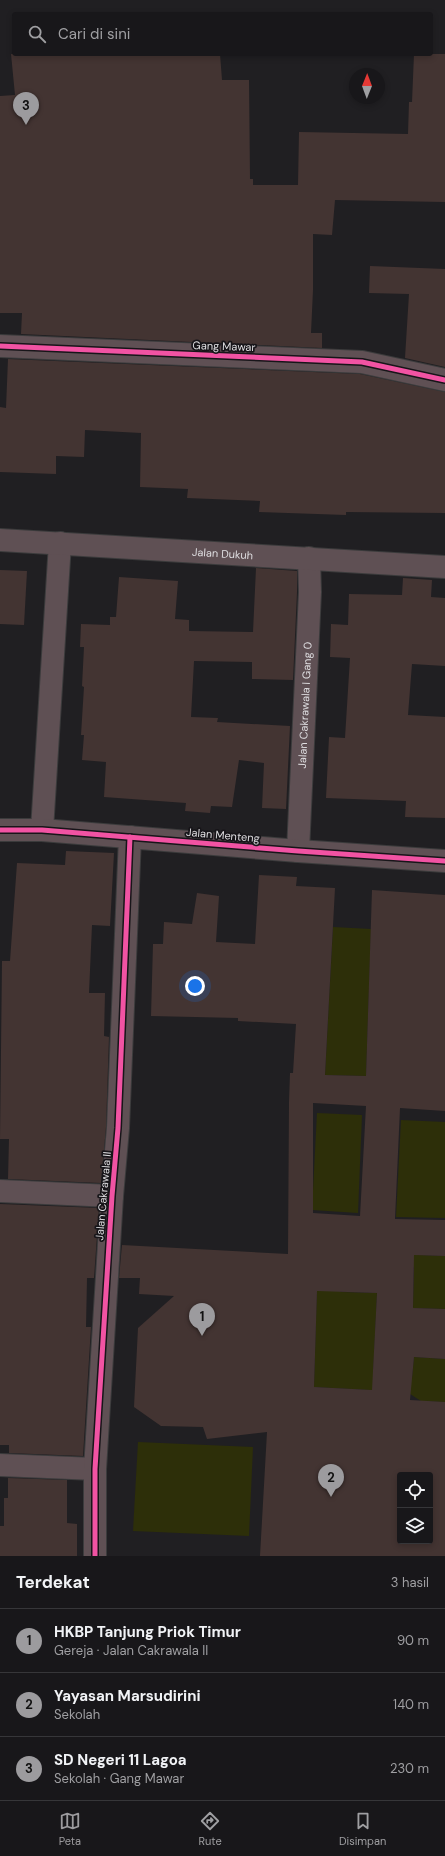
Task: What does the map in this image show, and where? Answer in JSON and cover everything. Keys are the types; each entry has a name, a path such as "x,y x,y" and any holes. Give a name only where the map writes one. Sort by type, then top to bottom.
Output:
{"street":[{"name":"Gang Mawar","path":"0,346 362,362 445,380"},
{"name":"Jalan Dukuh","path":"0,540 445,567"},
{"path":"42,830 60,543"},
{"name":"Jalan Cakrawala I Gang 0","path":"298,851 310,592 310,558"},
{"name":"Jalan Menteng","path":"0,830 42,830 298,851 445,861"},
{"name":"Jalan Cakrawala II","path":"95,1556 95,1469 112,1196 118,1128 130,837"},
{"name":"Jalan Cakrawala II","path":"0,1191 112,1196"},
{"path":"0,1465 95,1469"}],"green space":[{"path":"333,927 371,929 366,1076 325,1075"},
{"path":"317,1113 362,1115 358,1213 312,1210"},
{"path":"401,1120 445,1122 445,1218 396,1217"},
{"path":"318,1253 341,1292 377,1293 373,1376 412,1378 414,1357 445,1359 445,1402 421,1401 407,1392 314,1387"},
{"path":"392,1254 445,1256 445,1309 413,1308 414,1267"},
{"path":"138,1442 253,1447 249,1536 133,1531"}],"building":[{"path":"11,54 12,56 220,56 222,80 249,80 250,179 253,179 253,185 298,185 299,132 408,134 409,102 412,102 414,56 433,56 433,54 445,54 445,202 335,200 332,235 313,234 311,333 322,333 322,348 21,334 22,313 0,313 0,96 15,95"},
{"path":"370,266 445,269 445,367 405,358 409,294 369,293"},
{"path":"8,359 360,374 445,392 445,513 346,512 346,515 259,512 260,501 187,498 188,489 140,487 141,433 85,430 84,457 56,456 56,474 0,472 0,407 6,408"},
{"path":"256,568 297,571 293,680 252,679 252,662 194,661 191,717 218,718 217,722 290,726 286,809 262,808 264,763 239,760 232,807 211,806 210,813 185,811 186,803 104,797 106,762 82,760 84,735 81,735 84,687 82,686 84,647 80,647 81,624 110,625 110,617 116,617 119,577 178,581 175,619 189,620 189,631 253,632"},
{"path":"0,570 27,571 24,625 0,624"},
{"path":"403,578 432,580 431,597 445,598 445,666 412,664 408,715 445,717 445,818 405,817 406,801 326,798 329,737 345,738 350,658 330,657 331,624 348,625 349,594 402,595"},
{"path":"66,851 114,853 110,926 92,925 89,993 105,993 104,1036 109,1037 106,1127 101,1183 8,1179 9,1139 0,1139 2,961 10,961 17,863 65,865"},
{"path":"259,875 297,877 296,886 335,888 325,1075 366,1076 372,890 445,895 445,1111 400,1108 395,1219 445,1220 445,1256 414,1255 413,1308 445,1309 445,1359 414,1357 410,1400 445,1402 445,1556 260,1556 267,1432 207,1439 203,1427 161,1426 134,1407 138,1328 174,1296 139,1294 140,1278 119,1278 122,1245 288,1254 290,1073 293,1073 296,1024 238,1021 238,1018 151,1016 153,944 163,944 164,922 192,924 197,893 219,896 216,942 255,944","holes":["313,1103 366,1106 360,1216 313,1213","317,1291 377,1293 372,1390 314,1387"]},
{"path":"0,1204 99,1208 94,1278 87,1278 86,1327 91,1327 83,1456 9,1453 9,1445 0,1445"},
{"path":"8,1478 67,1480 67,1523 77,1524 77,1556 0,1556 0,1526 4,1526 4,1498 8,1498"}],"cycle path":[{"path":"0,346 362,362 445,380"},
{"path":"0,830 42,830 298,851 445,861"},
{"path":"95,1556 95,1469 112,1196 118,1128 130,837"}],"place":[{"name":"SD Negeri 11 Lagoa","path":"26,125"},
{"name":"HKBP Tanjung Priok Timur","path":"202,1336"},
{"name":"Yayasan Marsudirini","path":"331,1497"}]}
